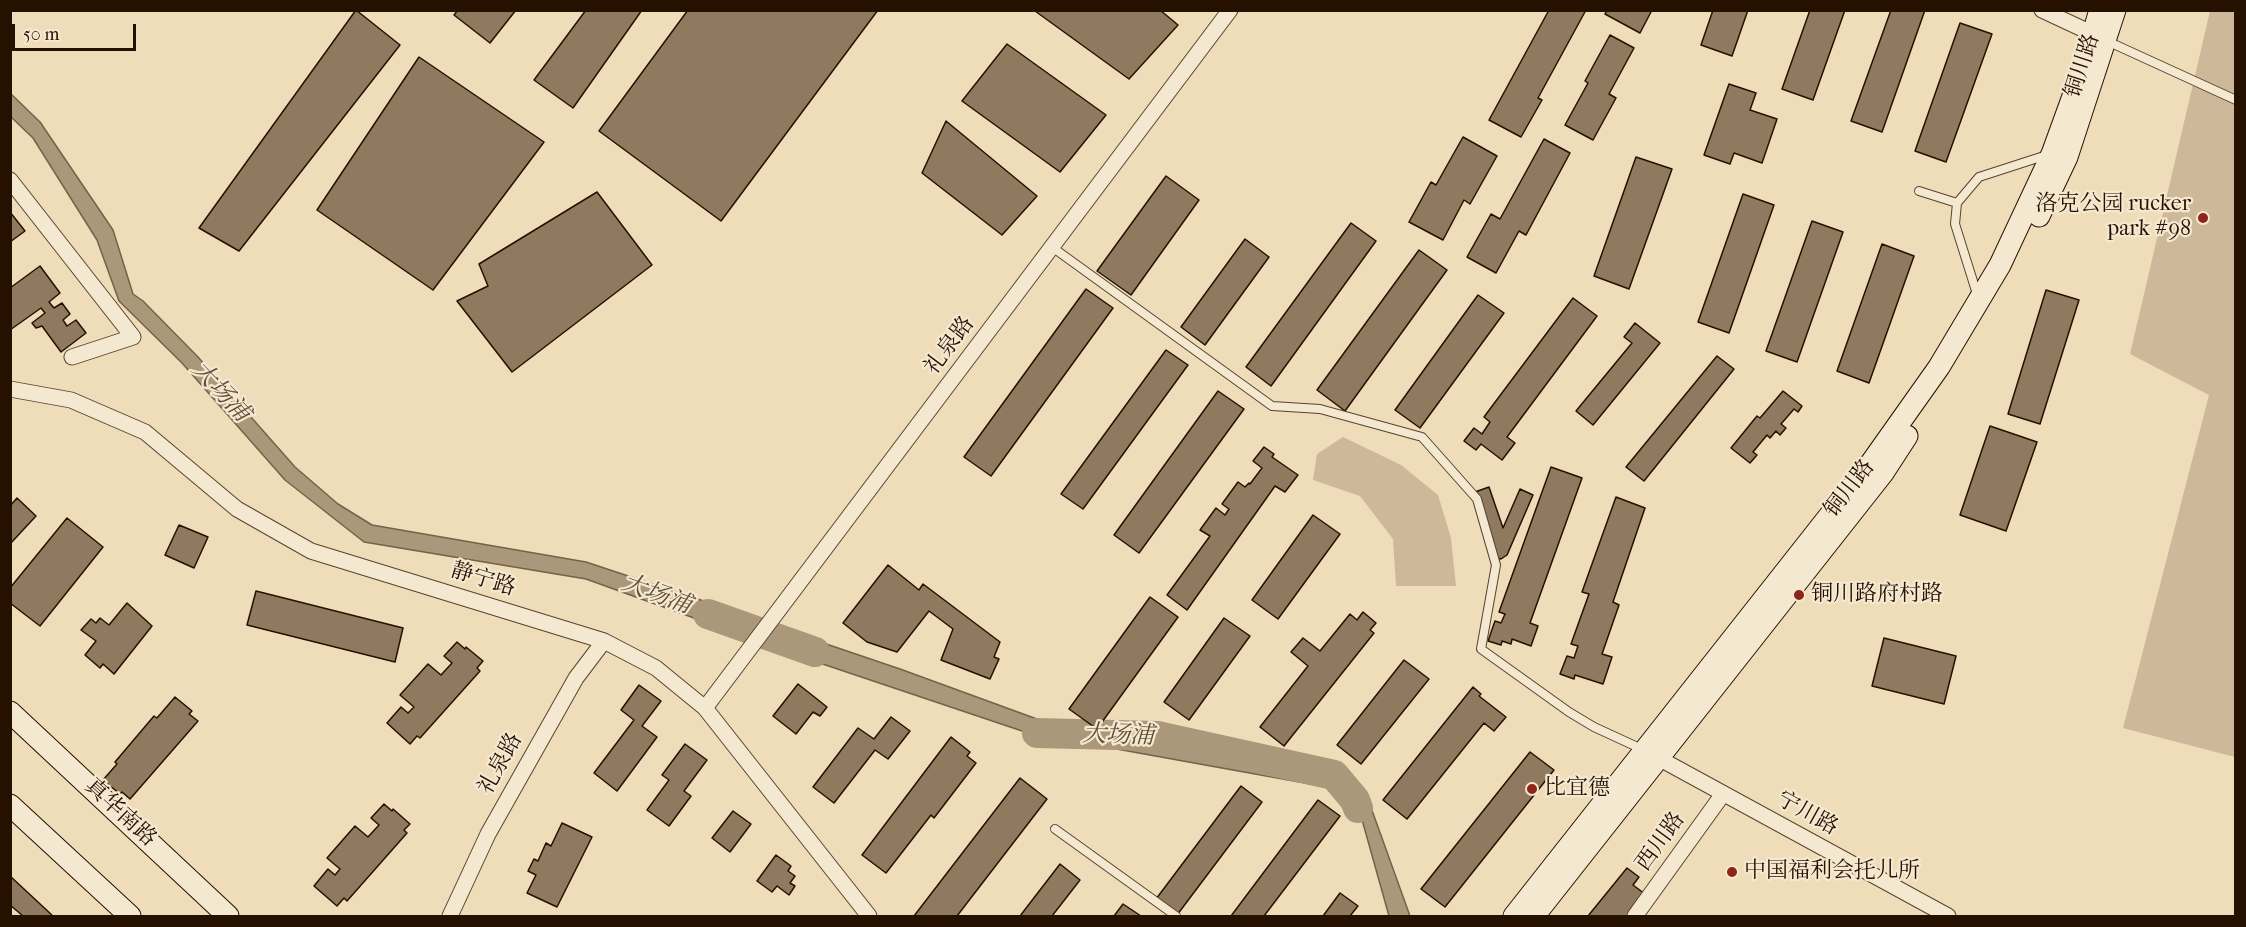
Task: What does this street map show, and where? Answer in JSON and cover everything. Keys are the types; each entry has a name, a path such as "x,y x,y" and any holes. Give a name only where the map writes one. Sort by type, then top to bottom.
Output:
{"main road":[{"name":"铜川路","path":"1514,916 1652,754 1883,473 1949,373 2013,270 2067,158 2100,37 2100,10"},
{"name":"铜川路","path":"1534,916 1652,754 1871,463 1939,367 2000,266 2052,154 2080,76 2115,10"},
{"name":"真华南路","path":"10,712 77,772 228,916"},
{"path":"10,805 130,916"}],"street":[{"name":"礼泉路","path":"705,708 1230,10"},
{"path":"2042,10 2100,37"},
{"path":"10,180 133,337 72,357"},
{"name":"静宁路","path":"10,389 71,400 145,432 237,509 311,550 604,641 656,668 705,708 869,916"},
{"name":"礼泉路","path":"450,916 488,834 576,678 604,641"},
{"name":"宁川路","path":"1652,754 1948,916"},
{"name":"西川路","path":"1635,916 1723,794"}],"lane":[{"path":"2100,37 2235,100"},
{"path":"1979,300 1955,224 1957,203 1978,177 2052,154"},
{"path":"1919,191 1957,203"},
{"path":"1052,247 1272,406 1320,409 1422,437 1477,499 1496,565 1481,649 1577,717 1652,754"},
{"path":"1055,829 1176,916"}],"shaded area":[{"path":"2210,11 2235,11 2235,757 2123,728 2209,395 2130,354"},
{"path":"1343,437 1401,465 1438,495 1451,538 1456,586 1396,586 1393,539 1360,496 1313,480 1317,454"}],"water":[{"path":"10,93 40,122 113,230 133,294 143,301 198,357 295,467 338,504 372,525 586,562 755,618 741,635 586,579 364,542 285,480 182,363 119,301 97,240 33,138 11,117"},
{"path":"785,630 1078,734 1157,736 1334,775 1369,802 1410,916 1389,916 1359,809 1327,787 1028,733 772,647"}],"building":[{"path":"356,10 400,45 239,251 199,228"},
{"path":"458,10 516,10 490,43 454,15"},
{"path":"586,10 642,10 573,108 534,80"},
{"path":"688,10 878,10 721,221 599,131"},
{"path":"1160,10 1178,25 1129,79 1035,11"},
{"path":"1549,10 1586,10 1538,98 1542,100 1521,137 1489,120"},
{"path":"1607,10 1652,10 1640,33 1605,14"},
{"path":"1713,10 1748,10 1732,56 1701,45"},
{"path":"1810,10 1845,10 1813,100 1782,89"},
{"path":"1891,10 1925,10 1882,132 1851,121"},
{"path":"1960,23 1992,34 1946,162 1915,151"},
{"path":"1610,35 1634,48 1609,94 1616,98 1593,140 1565,125"},
{"path":"1007,44 1106,115 1060,172 962,101"},
{"path":"419,57 544,142 433,290 317,210"},
{"path":"1729,84 1756,93 1750,110 1777,119 1762,163 1734,153 1730,164 1704,155"},
{"path":"946,121 1037,196 1002,235 922,173"},
{"path":"1463,137 1497,156 1470,204 1464,200 1443,240 1409,222 1431,182 1436,185"},
{"path":"1544,139 1570,153 1526,235 1519,231 1496,273 1467,257 1491,214 1500,219"},
{"path":"1636,157 1672,169 1629,289 1594,276"},
{"path":"1166,176 1199,200 1131,295 1097,271"},
{"path":"597,192 652,265 512,372 457,301 488,286 479,264"},
{"path":"1743,194 1774,205 1729,333 1698,322"},
{"path":"10,212 25,231 10,242"},
{"path":"1812,221 1843,232 1797,362 1766,351"},
{"path":"1351,223 1376,241 1271,386 1246,367"},
{"path":"1245,239 1269,257 1205,345 1181,327"},
{"path":"1882,244 1914,256 1869,383 1837,371"},
{"path":"1419,250 1447,270 1345,411 1317,390"},
{"path":"40,266 60,293 49,302 54,308 62,303 70,314 63,320 67,326 76,320 86,333 61,352 42,326 36,328 32,323 45,313 41,308 10,330 10,288"},
{"path":"1086,289 1113,308 991,476 964,457"},
{"path":"2046,290 2079,300 2040,424 2008,414"},
{"path":"1478,295 1504,313 1420,428 1395,410"},
{"path":"1573,298 1597,316 1507,437 1515,443 1502,460 1481,444 1476,450 1464,441 1474,428 1482,434 1490,422 1484,417"},
{"path":"1635,323 1660,343 1593,425 1576,411 1632,343 1624,337"},
{"path":"1166,350 1188,365 1083,509 1061,494"},
{"path":"1717,356 1734,369 1644,481 1626,467"},
{"path":"1218,391 1244,409 1139,553 1114,535"},
{"path":"1783,391 1802,406 1798,412 1794,409 1781,424 1786,428 1780,435 1776,431 1770,438 1767,435 1753,452 1757,455 1750,463 1731,448 1757,416 1760,418"},
{"path":"1990,426 2037,442 2006,531 1960,515"},
{"path":"1264,447 1274,454 1272,457 1298,475 1285,492 1275,486 1187,610 1167,595 1210,536 1200,530 1216,508 1225,515 1229,509 1222,504 1238,482 1245,487 1262,468 1253,461"},
{"path":"1551,467 1582,478 1530,623 1538,626 1531,646 1512,639 1511,644 1502,641 1501,645 1488,641 1495,621 1501,623 1505,614 1499,612"},
{"path":"1489,487 1503,528 1520,489 1533,495 1507,555 1501,559 1497,558 1475,492"},
{"path":"1616,497 1645,508 1613,602 1619,605 1602,654 1612,657 1603,684 1575,675 1574,679 1560,674 1567,656 1574,658 1578,646 1571,644 1589,594 1582,592"},
{"path":"17,498 36,516 10,544 10,506"},
{"path":"1313,515 1340,534 1278,619 1252,600"},
{"path":"67,518 103,547 40,626 10,603 10,588"},
{"path":"179,525 208,537 194,568 165,555"},
{"path":"888,565 919,590 923,584 1000,642 994,657 999,659 990,679 941,660 953,629 929,611 897,652 867,642 843,623"},
{"path":"256,591 403,628 395,662 247,625"},
{"path":"1150,597 1178,617 1097,729 1069,709"},
{"path":"127,603 152,626 114,674 103,664 100,668 85,655 96,641 81,630 91,619 96,623 100,618 109,625"},
{"path":"1363,612 1376,623 1370,630 1374,633 1284,746 1260,727 1308,666 1291,652 1303,638 1320,651 1350,614 1357,620"},
{"path":"1224,618 1250,636 1189,720 1164,702"},
{"path":"1884,638 1956,656 1944,704 1872,686"},
{"path":"457,642 483,661 477,668 480,671 420,738 417,736 410,744 387,723 401,707 408,713 414,707 400,695 428,664 441,675 452,663 444,656"},
{"path":"1404,660 1429,679 1361,764 1337,745"},
{"path":"798,684 827,707 820,716 813,712 796,734 773,716"},
{"path":"639,685 661,701 642,726 657,737 617,791 594,773 634,720 621,710"},
{"path":"1473,687 1481,694 1479,696 1506,717 1494,731 1484,723 1407,819 1383,800"},
{"path":"175,697 192,711 189,714 198,721 130,799 122,792 120,794 103,780 117,764 115,762 154,716 157,718"},
{"path":"891,717 910,731 888,759 875,750 834,803 813,787 858,728 874,739"},
{"path":"951,737 970,752 967,756 976,763 934,818 931,815 886,873 862,855"},
{"path":"685,744 707,760 684,791 691,796 669,826 647,810 669,780 662,775"},
{"path":"1530,752 1554,770 1445,907 1421,889"},
{"path":"1020,778 1047,799 957,916 914,916"},
{"path":"1241,786 1262,802 1177,915 1156,899"},
{"path":"1318,800 1340,816 1264,916 1231,916"},
{"path":"384,804 410,824 404,830 407,833 347,901 344,898 337,906 314,886 328,869 335,875 340,869 327,858 355,826 368,837 379,825 371,818"},
{"path":"733,811 751,824 730,852 712,838"},
{"path":"562,823 592,837 557,907 527,893 536,875 528,871 534,859 538,861 546,843 551,846"},
{"path":"776,855 791,866 788,871 795,876 790,883 795,886 789,895 777,886 772,892 757,881"},
{"path":"1060,864 1080,880 1052,916 1020,916"},
{"path":"1627,868 1639,877 1633,885 1645,894 1627,916 1588,916"},
{"path":"10,876 53,916 23,916 10,905"},
{"path":"1340,893 1358,906 1350,916 1323,916"},
{"path":"1123,904 1141,916 1114,916"}],"waterway":[{"name":"大场浦","path":"708,614 815,652"},
{"name":"大场浦","path":"1037,733 1157,736 1334,775 1355,800 1358,808"}],"place":[{"name":"洛克公园 rucker park #98","path":"2203,218"},
{"name":"铜川路府村路","path":"1799,595"},
{"name":"比宜德","path":"1532,789"},
{"name":"中国福利会托儿所","path":"1732,872"}]}
